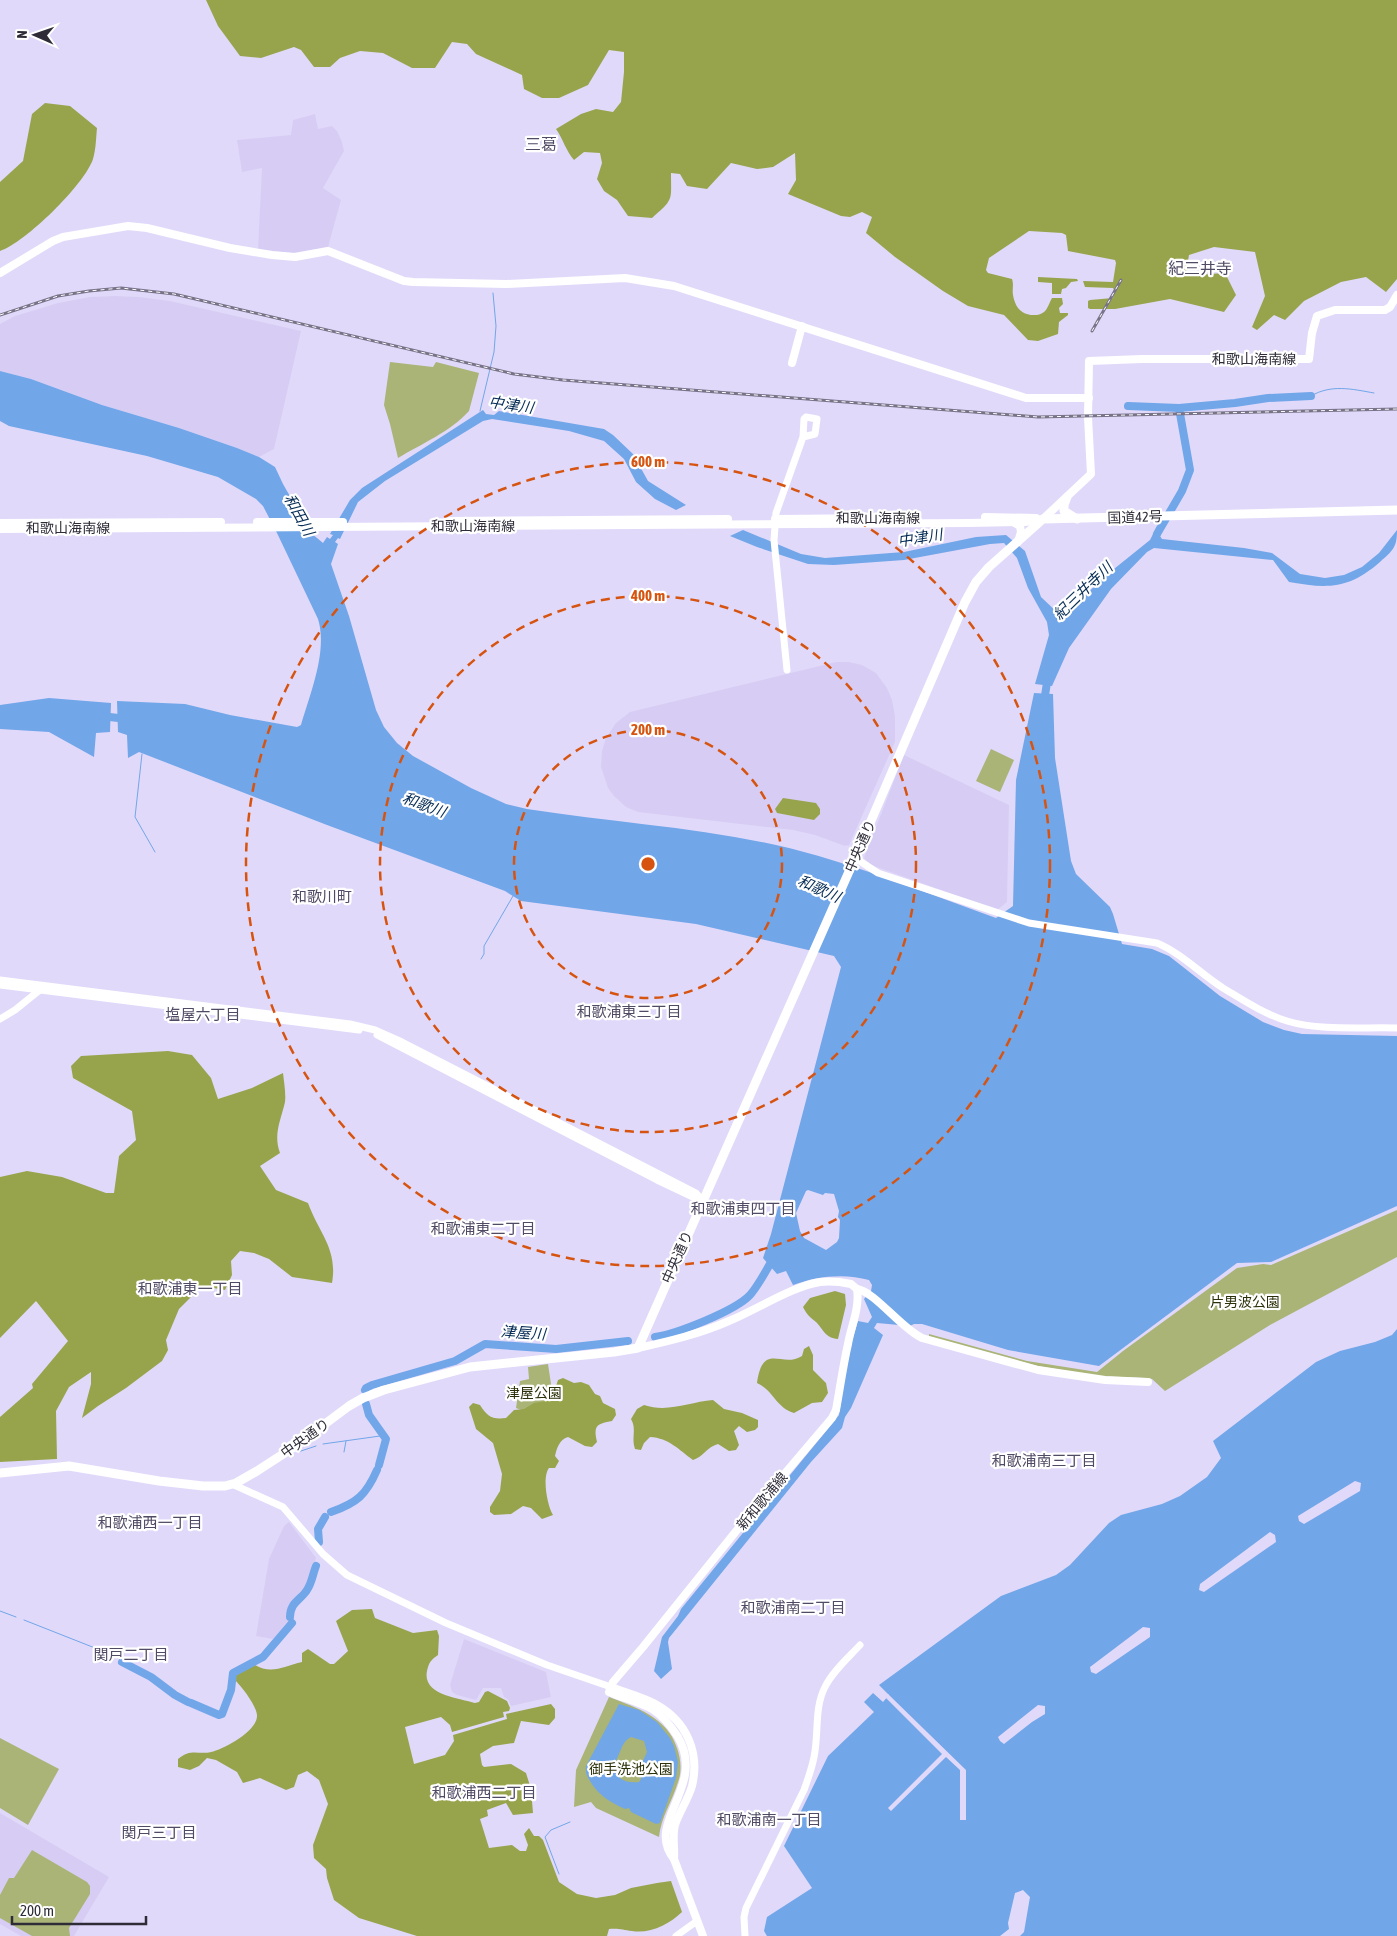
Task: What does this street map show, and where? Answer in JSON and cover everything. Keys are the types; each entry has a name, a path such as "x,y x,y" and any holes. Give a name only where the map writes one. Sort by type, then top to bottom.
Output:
{"highway":[{"path":"1067,497 1064,511 1077,519"},
{"name":"国道42号","path":"1227,514 1273,509 1397,505"},
{"name":"国道42号","path":"1043,519 1397,510"},
{"name":"中央通り","path":"0,1473 69,1466 203,1486 232,1484 258,1471 294,1447 356,1401 384,1390 470,1367 638,1348 969,594 980,578 1043,519"}],"main road":[{"path":"0,272 63,237 128,226 147,228 230,248 272,255 295,257 331,251 404,281 413,282 506,284 625,278 674,286 1026,398 1089,398 1091,474 1043,519"},
{"name":"和歌山海南線","path":"1089,398 1089,361 1141,359 1310,359 1312,333 1316,316 1335,310 1385,310 1390,307 1397,295"},
{"path":"792,363 802,326"},
{"name":"和歌山海南線","path":"0,523 349,524 1026,517 1043,519"},
{"name":"和歌山海南線","path":"774,521 1010,522 1043,519"},
{"path":"1010,522 1020,526 1021,532 1018,542"},
{"name":"和歌山海南線","path":"0,529 268,524"},
{"path":"638,1348 700,1333 747,1314 800,1288 819,1282 851,1284 857,1290 868,1294 907,1329 922,1338 1024,1367 1088,1378 1148,1382"},
{"name":"新和歌浦線","path":"610,1690 613,1682 643,1648 737,1530 832,1418 836,1410 847,1345 858,1300 857,1290"},
{"path":"610,1690 658,1714 673,1729 683,1748 686,1774 665,1833 667,1851 674,1859 704,1936"}],"street":[{"path":"787,670 774,540 774,521 803,437"},
{"path":"853,861 878,873 1029,923 1154,942 1165,947 1222,987 1262,1010 1286,1020 1321,1026 1397,1028"},
{"path":"0,980 43,988"},
{"path":"0,985 43,988 350,1024 375,1030 402,1042 696,1194 702,1200"},
{"path":"0,1019 43,988"},
{"path":"232,1484 283,1507 323,1554 347,1575 446,1623 610,1690"},
{"path":"745,1936 744,1917 746,1908 811,1772 819,1706 823,1691 833,1676 860,1645"},
{"path":"676,1936 697,1921"}],"shaded area":[{"path":"315,114 318,129 332,126 337,131 344,151 323,188 341,200 328,247 293,253 258,250 262,168 242,172 237,140 291,135 293,120"},
{"path":"115,296 170,301 301,331 274,449 259,457 179,428 102,405 31,379 0,371 0,324 15,316 58,303 90,297"},
{"path":"836,662 862,665 876,673 887,688 892,700 895,716 895,742 849,845 845,846 815,835 793,830 638,812 626,807 608,788 601,767 602,751 606,738 616,723 630,712"},
{"path":"904,755 1009,805 1007,902 997,910 871,865 864,858"},
{"path":"289,1522 316,1558 307,1587 300,1592 289,1610 290,1619 273,1639 256,1636 269,1559 284,1526"},
{"path":"464,1639 546,1672 551,1697 511,1706 508,1699 504,1697 501,1688 483,1688 476,1700 452,1692 450,1685"},
{"path":"0,1813 109,1877 74,1936 21,1936 0,1924"}],"green space":[{"path":"206,0 1397,0 1397,279 1386,292 1366,277 1341,282 1304,301 1285,320 1274,315 1257,330 1252,327 1265,296 1255,252 1214,247 1189,255 1186,272 1196,275 1225,273 1236,295 1224,312 1170,299 1115,309 1090,309 1088,308 1088,301 1113,298 1114,290 1113,288 1085,287 1083,281 1113,282 1115,260 1068,251 1066,235 1062,233 1029,231 989,258 986,270 988,273 1012,279 1015,303 1019,310 1026,314 1042,314 1052,298 1062,298 1063,304 1059,308 1060,313 1068,313 1068,315 1059,322 1058,334 1038,341 1028,340 1004,315 968,306 895,257 866,233 872,217 862,212 850,217 841,216 788,194 796,180 795,153 773,167 757,169 731,163 707,189 687,186 680,174 671,173 671,195 664,207 652,218 628,216 617,200 604,191 597,179 602,163 600,153 584,152 574,160 556,129 581,114 596,109 613,112 621,102 624,52 609,50 588,85 559,98 542,98 524,89 522,75 476,54 467,44 452,42 435,68 412,68 383,53 360,51 340,58 330,67 314,67 301,50 294,47 261,58 240,56 218,26"},
{"path":"45,103 70,106 97,128 93,159 79,183 53,211 24,237 0,251 0,182 23,161 32,114"},
{"path":"1038,277 1077,279 1078,281 1071,282 1066,288 1062,289 1061,294 1052,294 1052,283 1038,282"},
{"path":"390,362 433,367 436,362 479,373 469,411 444,431 398,458 384,405"},
{"path":"991,749 1014,760 1000,792 976,781"},
{"path":"783,798 816,803 820,809 820,814 814,820 777,813 775,809"},
{"path":"168,1051 192,1055 211,1078 218,1099 252,1088 283,1073 285,1102 277,1133 280,1153 260,1166 276,1190 308,1203 330,1251 333,1271 332,1283 292,1277 269,1259 254,1253 240,1251 231,1261 232,1275 225,1290 202,1286 179,1309 166,1340 168,1350 162,1361 82,1418 91,1384 91,1372 69,1387 56,1411 57,1459 0,1462 0,1417 33,1388 32,1384 68,1341 36,1301 0,1338 0,1177 27,1171 62,1177 106,1193 114,1193 119,1156 136,1140 132,1111 73,1078 71,1066 81,1056"},
{"name":"片男波公園","path":"1397,1210 1397,1257 1270,1325 1165,1391 1152,1379 1097,1376 1038,1366 929,1337 929,1334 1027,1361 1097,1372 1237,1268 1263,1264 1271,1265"},
{"path":"835,1291 845,1294 846,1305 838,1339 827,1335 807,1314 803,1307 810,1298"},
{"path":"809,1346 813,1355 813,1370 826,1383 828,1393 822,1402 812,1403 794,1413 783,1407 763,1386 757,1383 760,1370 769,1359 795,1359 802,1356 804,1349"},
{"name":"津屋公園","path":"548,1364 553,1397 538,1408 527,1412 516,1408 520,1381 529,1379 528,1367"},
{"path":"563,1378 574,1383 581,1382 589,1385 595,1394 600,1396 603,1403 615,1409 616,1415 612,1421 597,1426 597,1442 592,1447 585,1446 568,1437 562,1440 555,1456 559,1461 555,1468 549,1468 546,1478 547,1498 553,1515 542,1519 531,1508 523,1506 511,1514 494,1515 490,1512 490,1507 500,1491 502,1474 493,1443 476,1429 469,1407 473,1403 480,1405 490,1416 506,1418 514,1410 524,1409 534,1403 546,1401 554,1392 558,1380"},
{"path":"713,1400 724,1409 742,1413 758,1420 758,1427 755,1430 747,1432 739,1426 734,1431 739,1445 736,1450 729,1451 718,1444 693,1460 668,1442 650,1437 644,1443 641,1450 635,1449 634,1426 631,1419 637,1409 644,1405 662,1408"},
{"path":"372,1609 375,1618 413,1633 437,1630 439,1636 438,1655 431,1661 427,1671 427,1679 436,1690 451,1697 475,1703 479,1702 485,1692 488,1691 507,1701 510,1708 509,1711 503,1712 504,1717 452,1732 450,1725 441,1717 405,1727 414,1764 445,1755 454,1741 453,1735 507,1719 506,1714 551,1704 555,1709 555,1718 549,1725 521,1721 514,1743 493,1746 480,1754 484,1767 511,1764 526,1773 531,1789 533,1813 513,1815 506,1803 487,1810 488,1816 480,1819 489,1848 512,1845 520,1851 526,1851 528,1845 524,1834 529,1828 534,1836 539,1836 543,1840 559,1882 577,1894 596,1898 615,1895 631,1888 671,1881 682,1912 666,1924 653,1929 639,1932 609,1929 607,1936 417,1936 359,1918 334,1900 326,1869 314,1858 313,1845 328,1804 319,1780 307,1771 298,1775 294,1787 286,1790 260,1778 243,1783 237,1772 216,1760 207,1758 199,1766 190,1770 178,1767 178,1759 183,1756 191,1753 211,1752 224,1747 246,1733 256,1721 257,1715 254,1706 235,1680 235,1675 255,1665 272,1670 302,1662 302,1653 308,1649 330,1664 334,1664 348,1651 336,1621 352,1610"},
{"name":"御手洗池公園","path":"609,1697 640,1710 658,1721 666,1728 677,1748 680,1774 662,1823 659,1837 596,1808 591,1802 574,1807 576,1770"},
{"path":"0,1738 59,1769 28,1825 0,1808"},
{"path":"32,1850 87,1882 90,1886 90,1894 69,1928 70,1936 32,1936 0,1918 0,1895 9,1878 14,1878"}],"water":[{"name":"和田川","path":"0,371 31,379 102,405 237,448 259,457 275,467 311,533 323,543 327,537 330,539 333,535 330,534 350,500 362,488 483,410 486,414 494,415 499,411 604,429 633,454 648,481 686,505 676,510 655,499 636,482 624,459 604,441 569,431 492,419 483,421 385,481 358,502 340,539 338,538 335,542 338,544 331,564 349,616 376,710 384,727 397,743 413,756 471,788 506,804 558,814 683,829 776,845 832,860 996,918 1013,906 1016,780 1034,693 1053,694 1055,758 1071,861 1076,874 1110,907 1122,944 1152,949 1169,956 1220,996 1263,1022 1284,1030 1302,1034 1397,1036 1397,1206 1271,1262 1237,1263 1099,1366 1008,1350 922,1324 910,1326 877,1323 874,1328 883,1335 851,1408 845,1417 842,1428 811,1462 669,1638 672,1669 661,1679 654,1671 662,1637 681,1609 839,1415 848,1355 858,1321 868,1323 872,1317 864,1299 871,1291 872,1285 869,1280 831,1276 811,1279 793,1285 786,1271 777,1274 763,1258 771,1234 841,967 834,956 696,924 521,901 505,891 139,752 128,758 127,735 118,732 117,701 185,704 230,715 297,727 301,725 317,672 321,645 321,631 318,619 277,533 263,506 256,499 218,477 147,456 9,426 0,421","holes":["806,1191 823,1195 825,1193 834,1194 840,1220 839,1238 837,1242 826,1250 804,1238 800,1231 796,1213"]},
{"path":"1157,526 1164,528 1160,536 1162,539 1272,553 1300,574 1325,578 1344,575 1362,567 1379,553 1397,530 1393,548 1369,571 1348,582 1327,586 1289,582 1273,560 1154,548 1147,552 1111,589 1069,648 1052,686 1035,684 1049,635 1047,622 1028,588 1017,558 1004,543 904,560 834,565 808,564 730,536 743,530 801,554 825,558 904,552 976,537 1006,535 1025,551 1041,597 1060,615 1065,615 1104,577 1150,540"},
{"path":"49,698 111,703 110,732 96,733 94,757 49,732 0,729 0,705"},
{"path":"1397,1329 1397,1936 767,1936 764,1931 767,1917 812,1888 784,1846 828,1756 874,1712 864,1702 873,1693 883,1702 889,1695 879,1685 1001,1596 1056,1575 1070,1565 1109,1523 1121,1515 1162,1504 1180,1496 1207,1477 1221,1458 1213,1441 1316,1362 1340,1351 1375,1342 1392,1335"},
{"name":"御手洗池公園","path":"619,1704 639,1710 657,1722 670,1738 678,1762 676,1778 660,1823 656,1824 631,1812 629,1808 625,1809 605,1798 590,1781 586,1774 586,1766","holes":["631,1737 644,1741 647,1752 642,1763 641,1779 639,1782 622,1779 616,1773 615,1768 623,1745"]}],"pier":[{"path":"1355,1481 1361,1483 1360,1491 1304,1524 1299,1521 1298,1516"},
{"path":"1270,1532 1275,1535 1276,1542 1204,1592 1199,1590 1200,1584"},
{"path":"1143,1627 1150,1628 1150,1637 1096,1674 1091,1672 1090,1667"},
{"path":"888,1694 966,1770 966,1820 960,1820 960,1770 946,1757 891,1811 888,1808 942,1754 886,1698"},
{"path":"1038,1705 1045,1706 1045,1714 1004,1744 1000,1741 998,1737"},
{"path":"1023,1890 1030,1897 1024,1932 1020,1936 1000,1936 1009,1929 1008,1923 1015,1893"}],"waterway":[{"name":"中津川","path":"480,411 494,352 496,326 493,293"},
{"path":"1311,396 1334,389 1350,389 1374,393"},
{"path":"1128,406 1179,408 1268,398 1311,396"},
{"path":"1157,534 1182,491 1190,470 1179,408"},
{"name":"紀三井寺川","path":"1044,702 1048,676"},
{"name":"和歌川","path":"101,716 127,719"},
{"path":"142,754 135,817 155,852"},
{"path":"481,959 484,954 484,946 513,896"},
{"name":"津屋川","path":"655,1337 705,1321 732,1308 750,1295 773,1259"},
{"name":"津屋川","path":"365,1390 372,1385 455,1361 485,1344 556,1349 628,1341"},
{"name":"津屋川","path":"366,1404 369,1415 386,1439 379,1465"},
{"path":"323,1444 380,1436 382,1432"},
{"path":"344,1452 346,1441"},
{"path":"298,1452 316,1446"},
{"name":"津屋川","path":"331,1512 348,1505 360,1497 369,1486 377,1470"},
{"name":"津屋川","path":"319,1542 318,1529 325,1517"},
{"name":"津屋川","path":"290,1617 292,1608 309,1587 316,1566"},
{"path":"0,1611 16,1617"},
{"path":"24,1620 95,1648"},
{"name":"津屋川","path":"191,1703 219,1715 222,1714 231,1690 233,1673 263,1657 292,1623"},
{"name":"津屋川","path":"122,1662 151,1677 188,1702"},
{"path":"559,1874 545,1837 551,1830 570,1822"}],"railway":[{"path":"1092,331 1121,280"},
{"path":"0,315 58,296 121,288 174,294 514,374 563,380 1038,417 1397,409"}],"district":[{"name":"三葛","path":"541,144"},
{"name":"紀三井寺","path":"1200,268"},
{"name":"和歌川町","path":"322,897"},
{"name":"和歌浦東三丁目","path":"629,1012"},
{"name":"塩屋六丁目","path":"203,1015"},
{"name":"和歌浦東四丁目","path":"743,1209"},
{"name":"和歌浦東二丁目","path":"483,1229"},
{"name":"和歌浦東一丁目","path":"190,1289"},
{"name":"和歌浦南三丁目","path":"1044,1461"},
{"name":"和歌浦西一丁目","path":"150,1523"},
{"name":"和歌浦南二丁目","path":"793,1608"},
{"name":"関戸二丁目","path":"131,1655"},
{"name":"和歌浦西二丁目","path":"484,1793"},
{"name":"和歌浦南一丁目","path":"769,1820"},
{"name":"関戸三丁目","path":"159,1833"}]}
